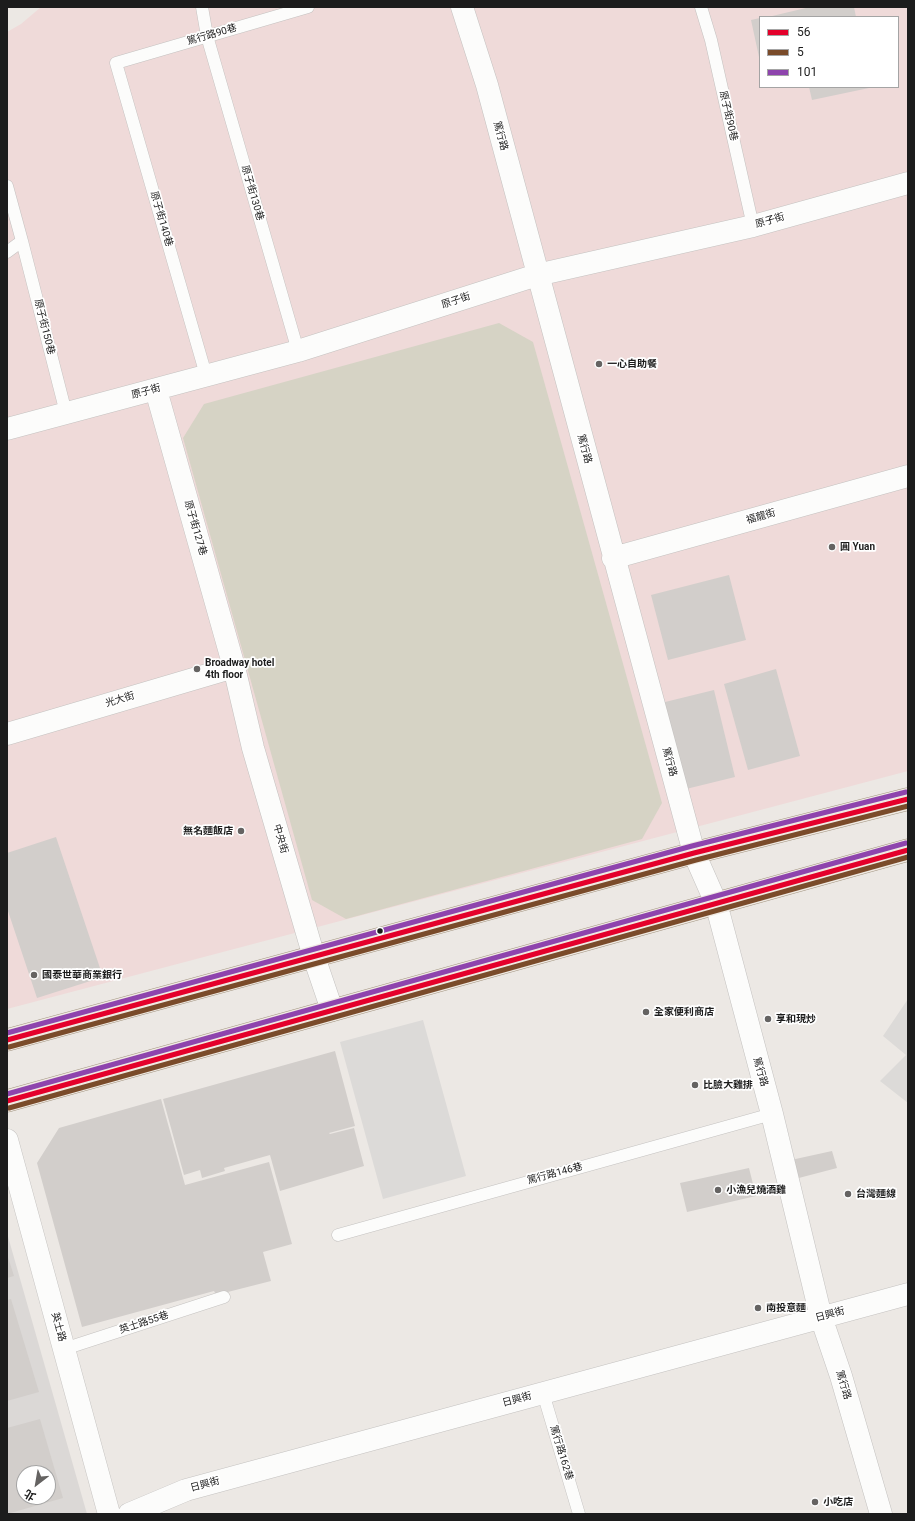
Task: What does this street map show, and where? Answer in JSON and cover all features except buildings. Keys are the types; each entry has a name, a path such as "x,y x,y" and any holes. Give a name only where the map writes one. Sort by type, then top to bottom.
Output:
{"main road":[{"path":"7,1040 694,853 908,799"},
{"path":"7,1101 908,850"}],"street":[{"name":"篤行路","path":"462,7 487,85 613,558 694,853 716,903 772,1114 821,1317 841,1376 880,1514"},
{"name":"原子街","path":"7,428 156,390 206,375 298,351 537,275 753,226 908,182"},
{"name":"原子街127巷","path":"156,390 234,666"},
{"name":"福龍街","path":"613,558 908,476"},
{"name":"光大街","path":"7,734 234,666"},
{"name":"中央街","path":"234,666 253,748 314,957 332,1010"},
{"name":"英士路","path":"7,1140 109,1514"},
{"name":"日興街","path":"129,1514 186,1490 908,1294"}],"lane":[{"name":"原子街130巷","path":"202,7 207,36 298,351"},
{"name":"篤行路90巷","path":"116,63 308,7"},
{"name":"原子街90巷","path":"701,7 711,40 753,226"},
{"name":"原子街140巷","path":"116,63 206,375"},
{"name":"原子街150巷","path":"7,186 66,413"},
{"path":"7,252 22,241"},
{"name":"篤行路146巷","path":"338,1235 772,1114"},
{"name":"英士路55巷","path":"64,1349 224,1297"},
{"name":"篤行路162巷","path":"543,1393 579,1514"}],"shaded area":[{"path":"41,7 908,7 908,771 7,1009 7,32 21,24"},
{"path":"499,323 533,342 662,803 642,839 346,919 312,900 183,438 204,404"},
{"path":"908,999 908,1103 880,1081 906,1055 883,1036"},
{"path":"423,1020 466,1176 383,1199 340,1042"},
{"path":"7,1233 87,1514 7,1514"}],"transit line":[{"name":"101","path":"7,1033 692,846 906,792"},
{"name":"56","path":"7,1040 694,853 908,799"},
{"name":"5","path":"9,1047 696,860 908,806"},
{"name":"101","path":"7,1094 906,843"},
{"name":"56","path":"7,1101 908,850"},
{"name":"5","path":"9,1108 908,857"}],"place":[{"name":"一心自助餐","path":"599,364"},
{"name":"圓 Yuan","path":"832,547"},
{"name":"Broadway hotel 4th floor","path":"197,669"},
{"name":"無名麵飯店","path":"241,831"},
{"name":"國泰世華商業銀行","path":"34,975"},
{"name":"全家便利商店","path":"646,1012"},
{"name":"享和現炒","path":"768,1019"},
{"name":"比臉大雞排","path":"695,1085"},
{"name":"小漁兒燒酒雞","path":"718,1190"},
{"name":"台灣麵線","path":"848,1194"},
{"name":"南投意麵","path":"758,1308"},
{"name":"小吃店","path":"815,1502"}]}
